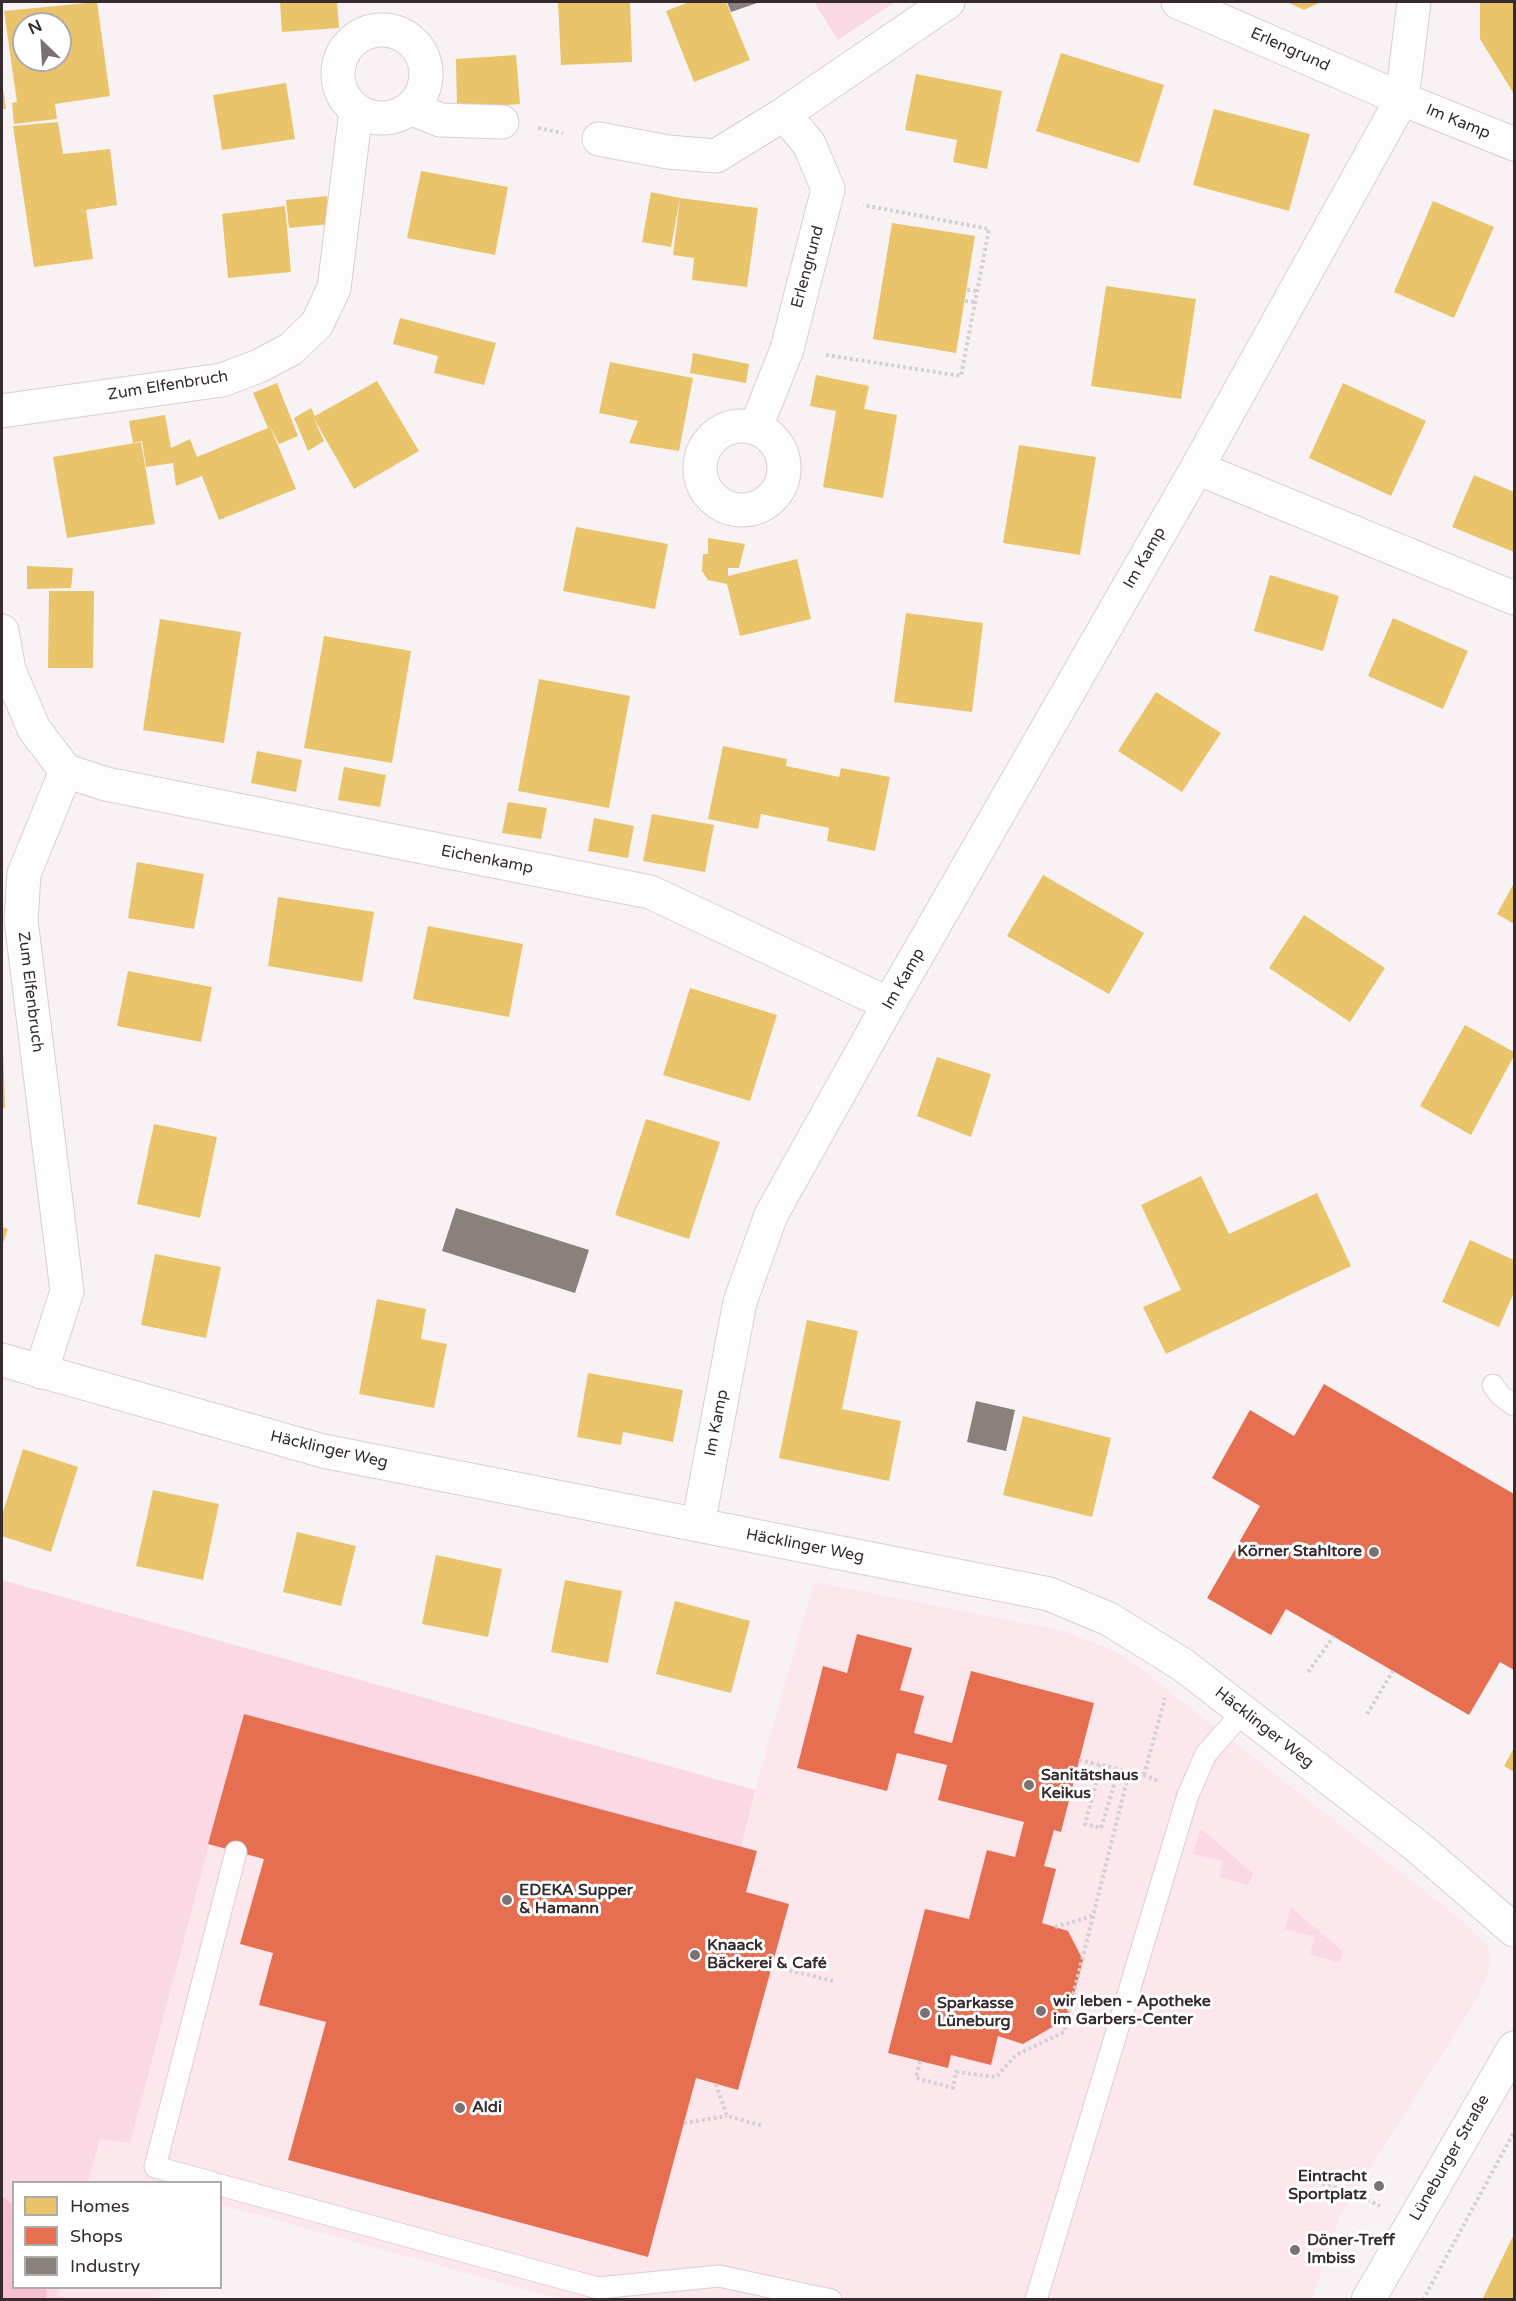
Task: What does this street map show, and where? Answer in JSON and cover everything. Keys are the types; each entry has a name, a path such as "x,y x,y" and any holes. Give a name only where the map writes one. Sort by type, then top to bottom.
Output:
{"street":[{"path":"599,139 668,152 716,156 784,114 948,2"},
{"name":"Erlengrund","path":"1178,2 1402,99"},
{"name":"Im Kamp","path":"698,1524 740,1302 771,1215 889,1004 1197,468 1402,99 1414,2"},
{"path":"380,31 402,34 414,43 422,55 426,69 426,84 420,97 411,108 399,116 369,117 356,111 346,100 339,87 338,73 341,58 348,46 359,36 380,31"},
{"name":"Im Kamp","path":"1402,99 1515,144"},
{"path":"411,108 440,120 502,122"},
{"name":"Zum Elfenbruch","path":"2,411 222,380 259,366 291,349 317,324 334,288 356,111"},
{"name":"Erlengrund","path":"756,427 787,349 828,189 809,144 784,114"},
{"path":"1197,468 1515,598"},
{"path":"2,631 9,670 34,729 66,771"},
{"name":"Zum Elfenbruch","path":"41,1372 67,1291 21,920 24,874 66,771"},
{"name":"Eichenkamp","path":"66,771 105,784 650,892 889,1004"},
{"name":"Häcklinger Weg","path":"2,1360 323,1451 1048,1594 1109,1619 1183,1665 1418,1847 1515,1930"},
{"name":"Lüneburger Straße","path":"1368,2300 1515,2048"}],"lane":[{"path":"1492,1385 1500,1395 1515,1406"},
{"path":"1036,2300 1188,1795 1206,1754 1243,1712"},
{"path":"208,2181 155,2167 236,1852"},
{"path":"222,2186 598,2288 719,2276 831,2300"}],"path":[{"path":"502,122 599,139"},
{"path":"787,349 962,376 989,229 879,207"},
{"path":"967,290 977,291"},
{"path":"965,301 975,302"},
{"path":"1308,1672 1334,1636"},
{"path":"1079,1760 1144,1775 1168,1688 1183,1665"},
{"path":"1367,1714 1393,1671"},
{"path":"1101,1765 1085,1824 1101,1828 1119,1769"},
{"path":"920,2061 916,2078 953,2088 956,2072 996,2078 1016,2055 1064,2032 1129,1772"},
{"path":"1055,1927 1094,1916"},
{"path":"772,1966 833,1981"},
{"path":"1045,2032 1048,2039"},
{"path":"716,2084 727,2116"},
{"path":"684,2122 727,2116 762,2126"},
{"path":"1423,2300 1515,2132"},
{"path":"1305,2178 1358,2194"}],"shaded area":[{"path":"814,2 895,2 838,40"},
{"path":"2,1580 755,1790 741,1847 244,1714 130,2143 100,2139 88,2181 12,2181 12,2289 59,2289 57,2295 71,2299 2,2299"},
{"path":"814,1582 1060,1630 1124,1656 1459,1918 1488,1946 1490,1959 1487,1977 1476,2000 1339,2218 1313,2299 560,2299 222,2205 222,2181 88,2181 100,2139 130,2143 244,1714 741,1847"},
{"path":"1201,1829 1253,1873 1249,1885 1219,1877 1223,1861 1193,1854"},
{"path":"1291,1907 1343,1952 1340,1963 1310,1954 1315,1937 1285,1929"},
{"path":"2,2196 12,2204 12,2289 46,2289 47,2299 2,2299"},
{"path":"59,2289 162,2289 157,2299 72,2300 57,2295"}],"building: Homes":[{"path":"97,2 110,96 55,104 57,119 14,124 12,103 17,102 13,72 72,72 72,12 12,12 12,67 4,11"},
{"path":"280,2 337,2 339,28 282,32"},
{"path":"558,2 630,2 632,62 561,65"},
{"path":"689,2 726,2 750,60 694,82 666,11"},
{"path":"1287,2 1321,2 1304,10"},
{"path":"1480,2 1514,2 1514,94 1480,39"},
{"path":"1061,53 1164,85 1139,163 1036,131"},
{"path":"516,55 520,104 457,109 456,59"},
{"path":"916,74 1002,91 987,169 953,162 957,140 905,130"},
{"path":"2,81 6,109 2,109"},
{"path":"286,83 295,139 222,150 213,95"},
{"path":"1214,109 1310,134 1289,211 1193,185"},
{"path":"58,122 63,154 110,149 117,205 86,210 93,259 34,267 13,126"},
{"path":"421,171 508,187 495,255 407,238"},
{"path":"651,192 680,198 671,247 642,242"},
{"path":"327,196 331,224 289,228 286,200"},
{"path":"680,198 758,208 747,287 692,280 694,258 673,255"},
{"path":"1433,201 1494,227 1454,318 1394,292"},
{"path":"285,206 291,272 228,278 222,214"},
{"path":"892,223 975,236 956,353 873,339"},
{"path":"1106,286 1196,299 1181,399 1091,386"},
{"path":"400,318 496,343 484,385 434,373 438,356 393,344"},
{"path":"693,353 749,364 746,383 690,373"},
{"path":"610,362 693,378 679,451 629,443 638,421 599,413"},
{"path":"816,375 869,386 864,409 897,415 883,498 823,487 836,411 810,406"},
{"path":"377,381 419,451 354,489 313,417 324,441 308,451 294,418 311,408 315,416"},
{"path":"277,383 298,436 279,444 269,424 296,489 219,520 202,476 176,486 173,463 146,467 142,441 133,443 129,421 165,415 171,448 190,439 197,457 268,428 253,393"},
{"path":"1343,383 1426,421 1391,496 1309,458"},
{"path":"141,442 155,524 67,538 53,457"},
{"path":"1019,445 1096,457 1080,555 1003,543"},
{"path":"1474,475 1514,492 1514,552 1452,527"},
{"path":"576,527 668,544 655,609 563,591"},
{"path":"708,538 745,544 739,568 728,568 728,576 797,559 811,619 740,636 727,584 708,580 702,571 703,554 708,554"},
{"path":"27,566 73,568 71,588 27,589"},
{"path":"1270,575 1339,596 1323,651 1254,631"},
{"path":"49,591 94,591 93,668 48,668"},
{"path":"906,613 983,623 972,712 894,702"},
{"path":"1393,618 1468,651 1443,709 1368,676"},
{"path":"160,619 241,632 224,743 143,730"},
{"path":"324,636 411,651 392,763 304,748"},
{"path":"539,679 630,696 609,808 518,791"},
{"path":"1156,692 1221,733 1182,792 1118,751"},
{"path":"723,746 787,759 786,766 839,777 841,768 890,777 875,851 827,841 829,828 761,814 758,829 708,819"},
{"path":"257,751 302,760 296,792 251,783"},
{"path":"344,767 386,775 380,807 338,800"},
{"path":"508,802 547,808 541,839 502,833"},
{"path":"652,814 714,825 705,872 643,861"},
{"path":"594,818 634,826 628,858 588,851"},
{"path":"137,862 204,874 194,929 128,918"},
{"path":"1043,875 1144,933 1109,994 1007,936"},
{"path":"1514,883 1514,924 1497,914"},
{"path":"278,897 374,912 362,982 268,966"},
{"path":"1304,915 1385,968 1350,1022 1269,968"},
{"path":"428,926 523,944 509,1017 413,999"},
{"path":"128,971 212,987 201,1042 117,1026"},
{"path":"690,988 777,1015 750,1101 663,1075"},
{"path":"1465,1025 1514,1052 1514,1056 1471,1135 1420,1106"},
{"path":"3,1050 5,1108 2,1108"},
{"path":"937,1057 991,1074 971,1137 917,1116"},
{"path":"646,1119 720,1142 689,1239 615,1215"},
{"path":"154,1124 217,1137 200,1218 137,1204"},
{"path":"1201,1176 1229,1234 1317,1193 1351,1266 1166,1354 1143,1307 1181,1290 1141,1205"},
{"path":"2,1227 8,1229 2,1246"},
{"path":"1470,1240 1514,1260 1514,1292 1499,1327 1442,1302"},
{"path":"155,1254 221,1267 206,1338 141,1325"},
{"path":"377,1299 426,1309 421,1339 447,1344 434,1408 359,1394"},
{"path":"807,1320 858,1331 842,1409 901,1421 889,1481 779,1458"},
{"path":"588,1373 683,1390 673,1442 623,1432 621,1445 577,1437"},
{"path":"1023,1416 1111,1438 1092,1517 1003,1495"},
{"path":"23,1449 78,1467 51,1552 2,1536 2,1515"},
{"path":"153,1490 219,1504 203,1580 136,1566"},
{"path":"297,1532 356,1546 341,1606 283,1592"},
{"path":"436,1555 502,1569 488,1637 422,1624"},
{"path":"565,1580 622,1591 608,1663 551,1652"},
{"path":"675,1601 750,1621 731,1693 656,1674"},
{"path":"1514,1748 1514,1772 1504,1766"},
{"path":"1514,2234 1514,2300 1482,2300"}],"building: Shops":[{"name":"Körner Stahltore","path":"1324,1384 1514,1494 1514,1670 1500,1662 1469,1715 1286,1609 1271,1635 1207,1598 1260,1506 1212,1478 1250,1410 1294,1436"},
{"path":"857,1634 912,1648 900,1690 924,1696 914,1733 952,1743 971,1671 1094,1703 1061,1832 1054,1830 1044,1866 1056,1869 1042,1923 1068,1931 1083,1960 1068,2018 1023,2044 998,2036 991,2065 951,2055 948,2068 888,2053 925,1909 969,1919 987,1850 1015,1857 1024,1822 938,1800 947,1765 897,1753 887,1791 797,1768 823,1666 847,1673"},
{"path":"244,1714 757,1851 746,1892 789,1904 738,2090 696,2078 648,2257 288,2160 326,2022 259,2005 273,1953 240,1944 264,1859 208,1844"}],"building: Industry":[{"path":"727,2 760,2 731,12"},
{"path":"456,1208 589,1250 575,1293 442,1251"},
{"path":"976,1401 1015,1410 1006,1451 967,1442"}],"place":[{"name":"Körner Stahltore","path":"1374,1552"},
{"name":"Sanitätshaus Keikus","path":"1029,1785"},
{"name":"EDEKA Supper & Hamann","path":"507,1900"},
{"name":"Knaack Bäckerei & Café","path":"695,1955"},
{"name":"wir leben - Apotheke im Garbers-Center","path":"1041,2011"},
{"name":"Sparkasse Lüneburg","path":"925,2013"},
{"name":"Aldi","path":"460,2108"},
{"name":"Eintracht Sportplatz","path":"1379,2186"},
{"name":"Döner-Treff Imbiss","path":"1295,2250"}]}
